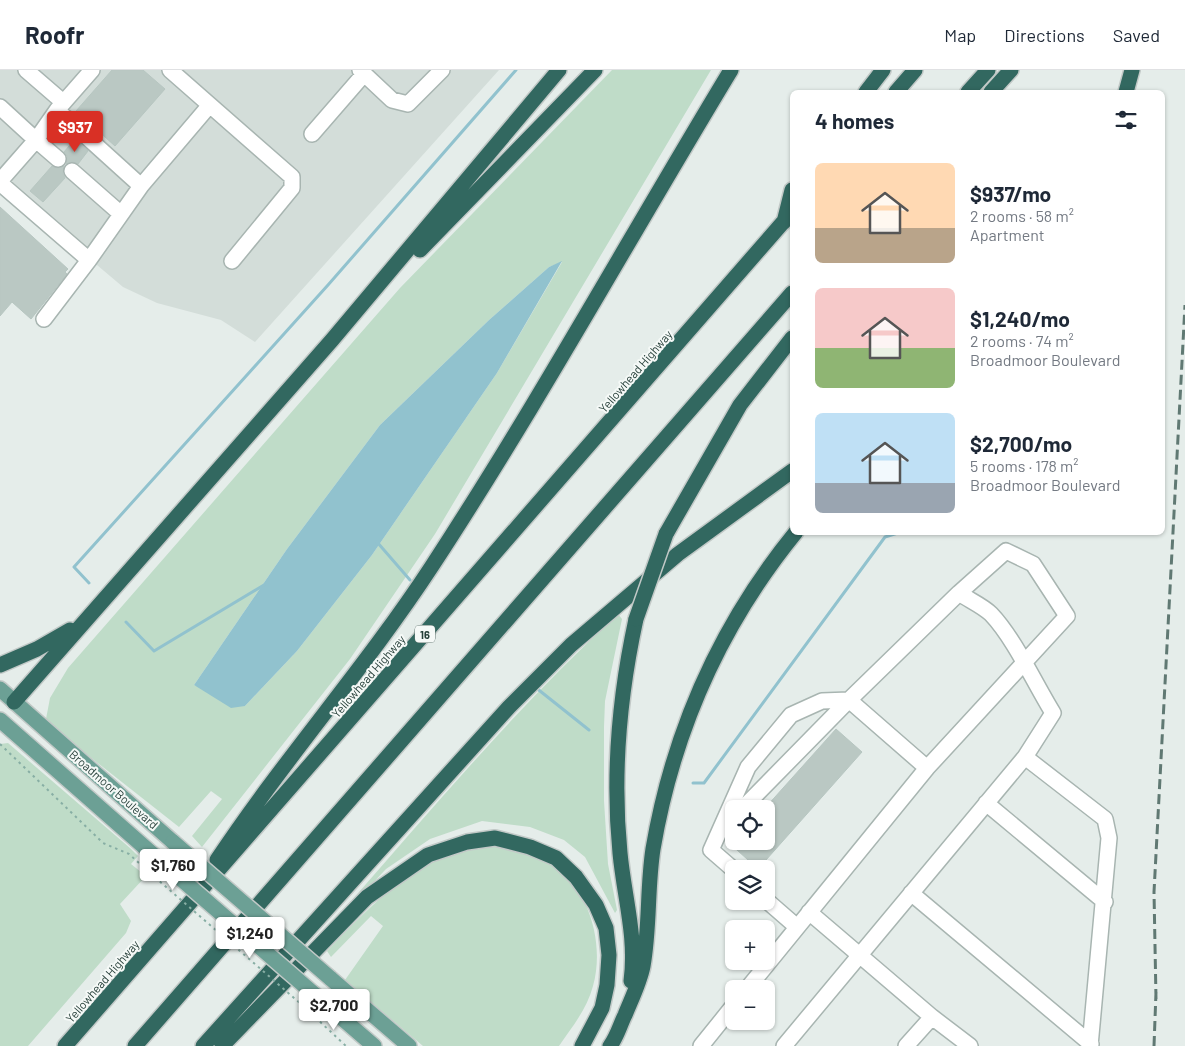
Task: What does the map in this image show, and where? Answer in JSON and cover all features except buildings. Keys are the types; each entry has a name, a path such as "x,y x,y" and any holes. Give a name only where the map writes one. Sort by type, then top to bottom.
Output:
{"highway":[{"path":"14,702 332,340 559,70"},
{"path":"332,340 595,70"},
{"path":"186,908 249,811 353,678 432,566 527,414 731,70"},
{"path":"868,90 883,70"},
{"path":"898,90 915,70"},
{"path":"970,90 988,70"},
{"path":"994,90 1010,70"},
{"path":"1127,90 1132,70"},
{"path":"788,217 790,204"},
{"name":"Yellowhead Highway","path":"65,1046 788,217"},
{"path":"135,1046 790,295"},
{"path":"628,1007 633,967 632,929 624,895 616,768 618,720 636,619 666,534 740,405 790,341"},
{"path":"204,1046 509,707 571,645 678,554 790,472"},
{"path":"610,1046 628,1007 643,967 647,932 648,890 653,851 662,800 675,753 700,689 732,624 772,563 794,535"},
{"path":"0,665 37,650 82,623"},
{"path":"222,1046 367,897 428,855 467,842 494,838 530,847 556,858 576,877 596,905 606,928 609,955 607,985 602,1008 582,1046"}],"main road":[{"name":"Broadmoor Boulevard","path":"0,689 173,842 409,1046"},
{"path":"0,718 14,702"},
{"name":"Broadmoor Boulevard","path":"0,718 158,859 374,1046"}],"lane":[{"path":"89,260 0,182 36,140 60,106 92,70"},
{"path":"170,70 292,177 292,188 232,261"},
{"path":"312,134 362,72 392,100 408,104 442,70"},
{"path":"31,71 60,106 141,186"},
{"path":"44,319 89,260 141,186 209,106"},
{"path":"0,107 58,159"},
{"path":"72,171 121,214"},
{"path":"751,800 849,700 1006,550 1034,564 1067,616 927,768 754,980"},
{"path":"784,1046 1025,757 1053,713 1014,646 991,614 959,593"},
{"path":"725,862 711,850 748,767 791,715 822,700 849,700 927,768"},
{"path":"1025,757 1105,819 1109,838 1105,902 1091,1045"},
{"path":"986,803 1105,902"},
{"path":"721,830 725,826"},
{"path":"911,894 1091,1045"},
{"path":"775,908 797,928"},
{"path":"810,912 932,1017 970,1046"},
{"path":"700,1046 725,1016"},
{"path":"906,1046 932,1017"}],"path":[{"path":"0,744 104,843 128,854 150,872 302,1004 346,1046"}],"shaded area":[{"path":"0,70 499,70 255,342 221,320 157,303 123,287 0,183"}],"green space":[{"path":"612,70 711,70 435,534 350,659 202,847 192,836 222,799 211,791 179,827 52,727 46,719 50,698 68,668 400,288","holes":["562,262 497,373 372,555 297,651 245,706 194,685 287,549 380,425 489,320 549,267"]},
{"path":"618,614 622,619 605,701 604,727 604,801 608,864 617,910 615,913 585,857 564,840 530,827 482,821 430,839 386,869 356,901 352,900 514,717"},
{"path":"8,743 130,848 138,856 131,864 146,876 120,904 131,921 126,933 28,1046 0,1046 0,744"},
{"path":"490,845 522,851 552,863 576,887 591,918 597,952 593,986 583,1010 559,1046 423,1046 345,980 383,926 371,916 331,957 327,951 371,907 424,865 442,855 460,849"}],"water":[{"path":"562,261 497,373 372,555 297,651 245,706 231,708 194,685 287,549 380,425 489,320 549,267"}],"waterway":[{"path":"89,583 74,567 328,285 516,70"},
{"path":"693,783 704,783 885,537 891,535"},
{"path":"377,542 410,580"},
{"path":"126,622 154,651 264,585"},
{"path":"535,687 589,730"}],"railway":[{"path":"1156,999 1154,892 1185,305"},
{"path":"1154,1046 1156,992"}]}
